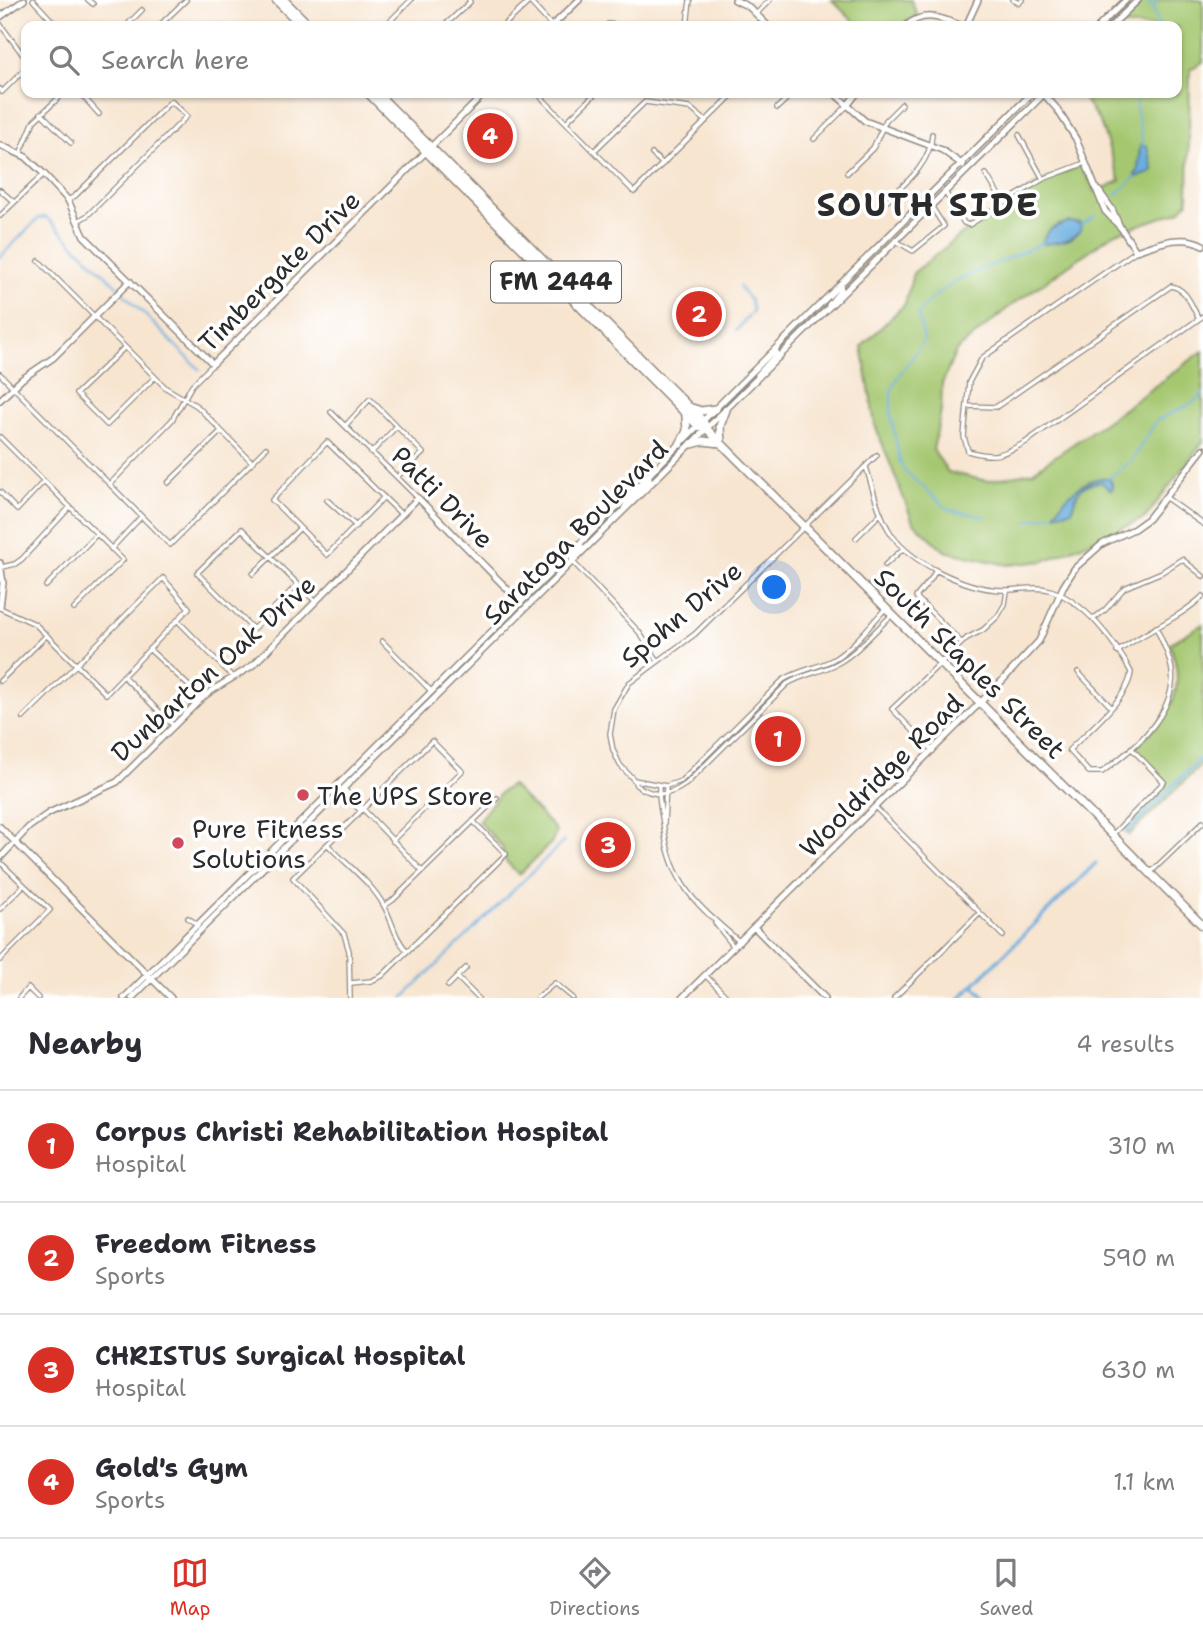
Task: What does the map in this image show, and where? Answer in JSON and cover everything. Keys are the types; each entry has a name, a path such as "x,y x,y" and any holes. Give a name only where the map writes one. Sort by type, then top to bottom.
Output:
{"main road":[{"path":"0,17 24,0"},
{"path":"276,0 297,21"},
{"path":"284,0 305,21"},
{"path":"557,21 579,0"},
{"path":"736,0 763,21"},
{"path":"967,21 978,0"},
{"path":"1104,21 1126,0"},
{"path":"1116,21 1138,0"},
{"path":"915,21 934,16 949,21"},
{"name":"South Staples Street","path":"373,98 429,149 552,273 580,296 687,410"},
{"name":"South Staples Street","path":"382,98 538,263 550,270 606,331 806,527 1203,926"},
{"name":"Timbergate Drive","path":"213,365 480,98"},
{"path":"839,98 865,121 942,150 967,170"},
{"path":"847,106 853,98"},
{"name":"Saratoga Boulevard","path":"132,998 198,925 330,802 346,777 1027,98"},
{"name":"Saratoga Boulevard","path":"124,998 150,977 241,890 257,865 421,712 1039,98"},
{"path":"1048,98 1076,139 1105,211 1121,228 1136,251 1171,240 1196,241 1203,244"},
{"path":"0,145 30,160 44,174 68,200 84,236 213,365"},
{"path":"896,241 896,234 914,212"},
{"path":"848,288 847,282 864,260"},
{"path":"0,400 13,387 53,358 130,281"},
{"path":"826,311 831,300 841,290 841,284"},
{"path":"782,355 782,347 797,327"},
{"path":"606,331 617,334"},
{"path":"755,381 776,354 775,349"},
{"path":"680,444 688,425 687,410 715,409"},
{"path":"692,444 703,441 721,443 720,426 726,410"},
{"name":"Wooldridge Road","path":"682,998 980,704 1039,641 1069,577 1083,559 1102,544 1141,525 1203,449"},
{"path":"621,515 628,502 649,481 649,475"},
{"name":"Dunbarton Oak Drive","path":"0,860 29,827 48,813 117,782 202,698 253,665 418,498"},
{"name":"Patti Drive","path":"418,498 527,608"},
{"path":"573,562 572,559 584,540"},
{"path":"0,607 3,583 1,565"},
{"path":"421,712 433,695 432,692"},
{"path":"0,827 169,998"},
{"path":"755,928 825,998"}],"street":[{"path":"33,0 52,21"},
{"path":"88,0 93,4"},
{"path":"164,21 186,0"},
{"path":"390,21 411,0"},
{"path":"508,21 529,0 548,21"},
{"path":"688,21 690,0"},
{"path":"756,14 770,0"},
{"path":"1013,0 1019,3 1022,0"},
{"path":"449,21 469,1"},
{"path":"133,21 142,10"},
{"path":"0,24 21,52"},
{"path":"1,90 21,72"},
{"path":"20,154 34,121 58,98"},
{"path":"85,98 99,114"},
{"path":"543,98 634,192 728,98"},
{"path":"566,122 591,98"},
{"path":"777,108 788,98"},
{"path":"68,200 171,101 187,116 88,215 77,222"},
{"path":"594,151 645,102 690,108 706,121"},
{"path":"847,173 873,148 886,120 902,104"},
{"path":"814,139 847,106"},
{"path":"41,113 71,144"},
{"path":"878,209 920,168 932,146 932,134"},
{"path":"1019,135 1043,179"},
{"path":"652,154 663,164"},
{"path":"945,192 964,222 970,225 1043,179 1085,163"},
{"path":"0,216 44,174"},
{"path":"986,174 1003,202"},
{"path":"0,190 14,202"},
{"path":"896,241 913,251 944,226 931,206"},
{"path":"967,406 996,407 1171,286 1184,292 1201,317 1026,442 1005,453 986,457 968,451 964,437 969,382 982,358 1136,251"},
{"path":"39,261 166,388 197,406 252,462"},
{"path":"580,296 602,274 612,273 614,278 588,305"},
{"path":"124,346 76,394 107,425 155,377"},
{"name":"Timbergate Drive","path":"110,485 172,420 192,385 213,365"},
{"path":"0,374 170,545 266,448"},
{"path":"345,426 370,400 423,453 397,477"},
{"name":"Patti Drive","path":"331,412 418,498"},
{"path":"372,453 396,427"},
{"path":"168,483 220,431"},
{"path":"0,436 123,560 75,609"},
{"path":"384,497 327,555 272,500 327,442 384,497 403,516"},
{"name":"Spohn Drive","path":"634,780 613,750 610,734 618,698 629,683 695,634 877,455"},
{"path":"866,467 891,534 904,548 936,570 974,587 1007,591 1041,588 1075,602 1093,619 1131,672 1130,680 1117,701 1069,750 1088,772 1102,772 1131,748 1158,720 1173,683 1171,664 1156,627"},
{"path":"0,492 17,510 44,481"},
{"path":"1165,497 1203,524"},
{"path":"327,500 356,526"},
{"path":"1,565 15,564 22,559 71,508"},
{"path":"856,538 881,513"},
{"path":"111,549 141,517"},
{"path":"253,574 300,528"},
{"path":"298,584 253,629 197,573 242,529 270,556 298,584 316,602"},
{"path":"46,586 97,534"},
{"path":"885,565 904,548"},
{"path":"1093,619 1124,589 1163,572 1182,559 1203,576"},
{"path":"573,562 639,632 658,661"},
{"path":"936,570 916,597 962,643"},
{"path":"0,607 35,624 47,635 76,665 106,694 189,608 163,578 76,665 23,718"},
{"path":"933,751 892,709 962,643 983,630 998,616 1005,604 1007,591"},
{"path":"1117,652 1203,596"},
{"path":"855,645 889,612"},
{"path":"634,780 636,786 647,793 659,795 666,795 686,784 775,692 799,677 847,657 855,645 889,612"},
{"path":"178,621 235,678"},
{"path":"0,681 47,635"},
{"path":"382,641 432,692"},
{"path":"149,649 202,698"},
{"path":"1078,672 1111,707"},
{"path":"123,676 174,727"},
{"path":"350,998 349,945 344,934 293,878 432,741 462,771 392,841"},
{"path":"1112,836 1164,782 1131,748"},
{"path":"634,780 666,786 697,770"},
{"path":"659,786 666,845 680,882 690,897 740,942"},
{"path":"663,825 666,786"},
{"path":"339,790 422,871"},
{"path":"384,906 497,798"},
{"path":"876,808 1003,936"},
{"path":"350,983 371,981 382,976 506,854 473,821"},
{"path":"1150,873 1203,822"},
{"path":"328,845 374,892 384,906 396,937 407,951"},
{"path":"0,860 50,911 0,960"},
{"path":"0,909 23,886"},
{"path":"894,998 980,913"},
{"path":"188,918 198,925"},
{"path":"714,921 734,947"},
{"path":"448,986 466,968"},
{"path":"705,975 728,998"},
{"path":"457,977 478,998"},
{"path":"537,998 555,983 573,998"},
{"path":"19,998 28,988 38,998"}],"green space":[{"path":"832,0 911,0 917,15 908,21 853,21"},
{"path":"1145,0 1203,0 1203,62 1190,69 1188,202 1180,211 1113,234 1008,308 956,351 942,384 941,411 933,450 948,472 987,481 1032,472 1203,351 1203,442 1145,518 1044,561 1007,565 945,551 913,522 875,425 862,346 905,304 913,273 967,230 1041,182 1083,165 1095,192 1120,181 1100,122 1083,98 1182,98 1182,21 1124,21"},
{"path":"1203,624 1203,763 1129,835 1124,827 1167,783 1135,748 1157,725 1172,702 1177,676 1169,644"},
{"path":"511,785 556,833 552,842 519,875 505,860 502,847 478,821 501,792"}],"water":[{"path":"1140,145 1147,147 1153,169 1151,173 1137,177 1135,175 1138,171"},
{"path":"1068,222 1080,223 1081,230 1069,239 1043,244 1048,232"},
{"path":"1110,479 1113,487 1111,490 1101,482 1089,484 1078,493 1072,510 1055,514 1075,490 1089,481"}],"waterway":[{"path":"1157,0 1153,9 1158,21"},
{"path":"1147,1 1152,8"},
{"path":"1135,98 1143,146"},
{"path":"1116,195 1136,177"},
{"path":"1081,225 1095,216"},
{"path":"0,257 39,218 46,217 118,287"},
{"path":"986,517 950,510 905,471 900,462 891,416 891,393 896,380 922,344 924,339 918,314 930,301 959,280 1044,242"},
{"path":"736,331 753,311 750,300 739,286"},
{"path":"124,294 200,370"},
{"path":"1108,479 1132,460 1157,420 1191,404 1203,394"},
{"path":"1028,521 1054,514"},
{"path":"1126,833 1203,756"},
{"path":"403,998 564,841"},
{"path":"960,998 1096,863"},
{"path":"973,985 986,998"}],"place":[{"name":"Gold's Gym","path":"490,136"},
{"name":"Freedom Fitness","path":"699,314"},
{"name":"Corpus Christi Rehabilitation Hospital","path":"778,739"},
{"name":"The UPS Store","path":"303,795"},
{"name":"Pure Fitness Solutions","path":"178,843"},
{"name":"CHRISTUS Surgical Hospital","path":"608,845"}],"district":[{"name":"SOUTH SIDE","path":"928,204"}]}
